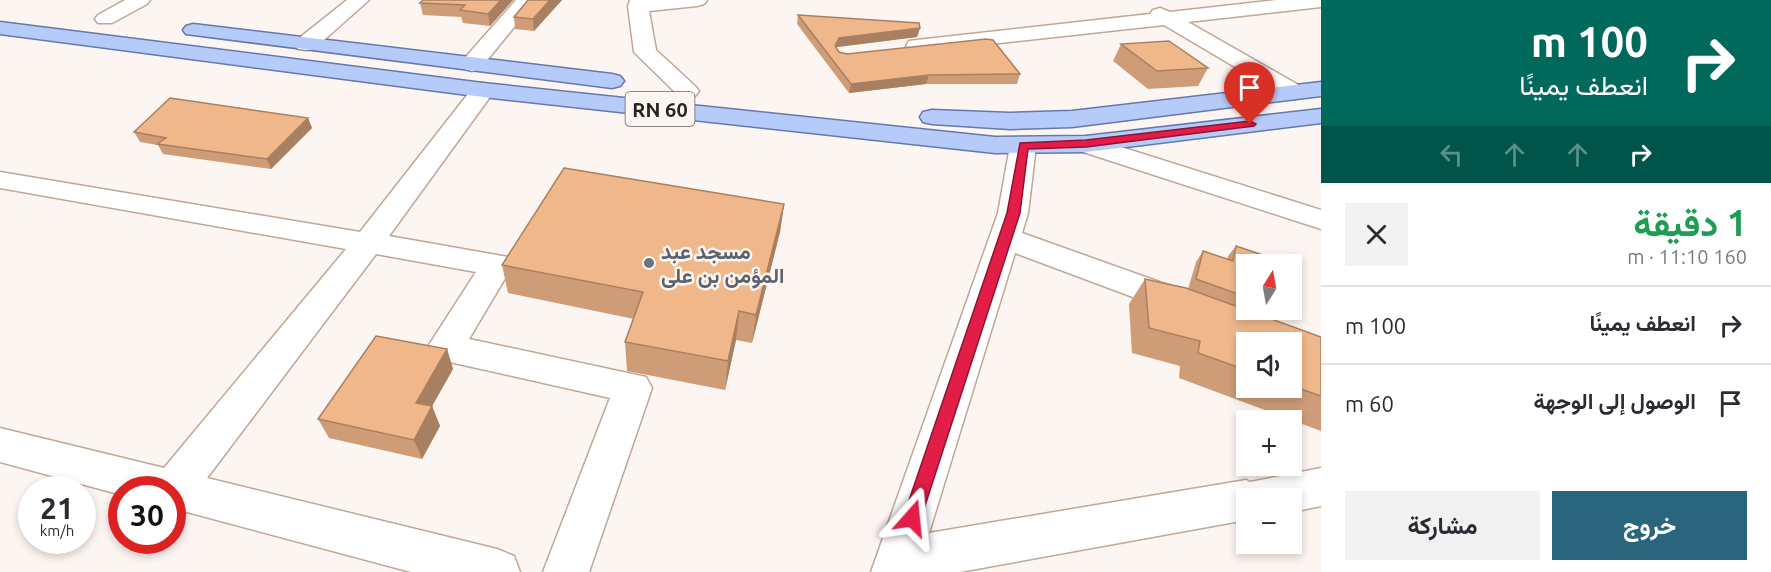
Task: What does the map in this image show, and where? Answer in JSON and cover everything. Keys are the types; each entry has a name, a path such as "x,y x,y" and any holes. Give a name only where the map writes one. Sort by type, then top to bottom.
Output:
{"main road":[{"path":"82,16 140,23"},
{"name":"RN 60","path":"0,28 477,77 965,142 1023,146 1086,144 1321,116"},
{"name":"RN 60","path":"176,28 306,44 477,77 630,84"},
{"name":"RN 60","path":"653,86 924,116 1010,121 1101,116 1321,89"}],"street":[{"path":"105,19 140,0"},
{"path":"306,44 359,0"},
{"path":"183,476 368,243 526,0"},
{"path":"687,90 645,52 639,3 697,0"},
{"path":"1137,0 1294,92"},
{"path":"894,49 1321,1"},
{"path":"1086,144 1321,220"},
{"path":"1023,146 1013,213 896,567 1236,502"},
{"path":"0,180 497,265 445,348 633,387 566,572"},
{"path":"1005,238 1212,314"},
{"path":"2,447 120,476"},
{"path":"1302,490 1321,487"},
{"path":"186,492 497,572"}],"building":[{"path":"423,0 501,0 488,14 460,10 465,5 420,3"},
{"path":"528,0 550,0 533,19 514,17"},
{"path":"798,15 919,23 920,28 839,38 835,46 839,52 847,54 993,40 1020,74 929,75 851,84"},
{"path":"1169,41 1208,68 1157,71 1121,44"},
{"path":"170,98 308,118 267,159 157,144 166,138 134,132"},
{"name":"مسجد عبد المؤمن بن على","path":"564,168 784,204 756,315 739,311 728,361 625,342 643,292 502,265"},
{"path":"1236,246 1260,254 1236,254 1236,293 1196,279 1203,251 1233,261"},
{"path":"1145,279 1186,288 1236,306 1236,320 1274,320 1321,337 1321,396 1302,389 1302,332 1236,332 1236,366 1198,353 1200,341 1149,328"},
{"path":"376,336 447,349 416,403 432,406 414,440 318,419"}],"place":[{"name":"مسجد عبد المؤمن بن على","path":"649,263"}],"route":[{"path":"912,518 1013,213 1023,146 1086,144 1250,124"}]}
